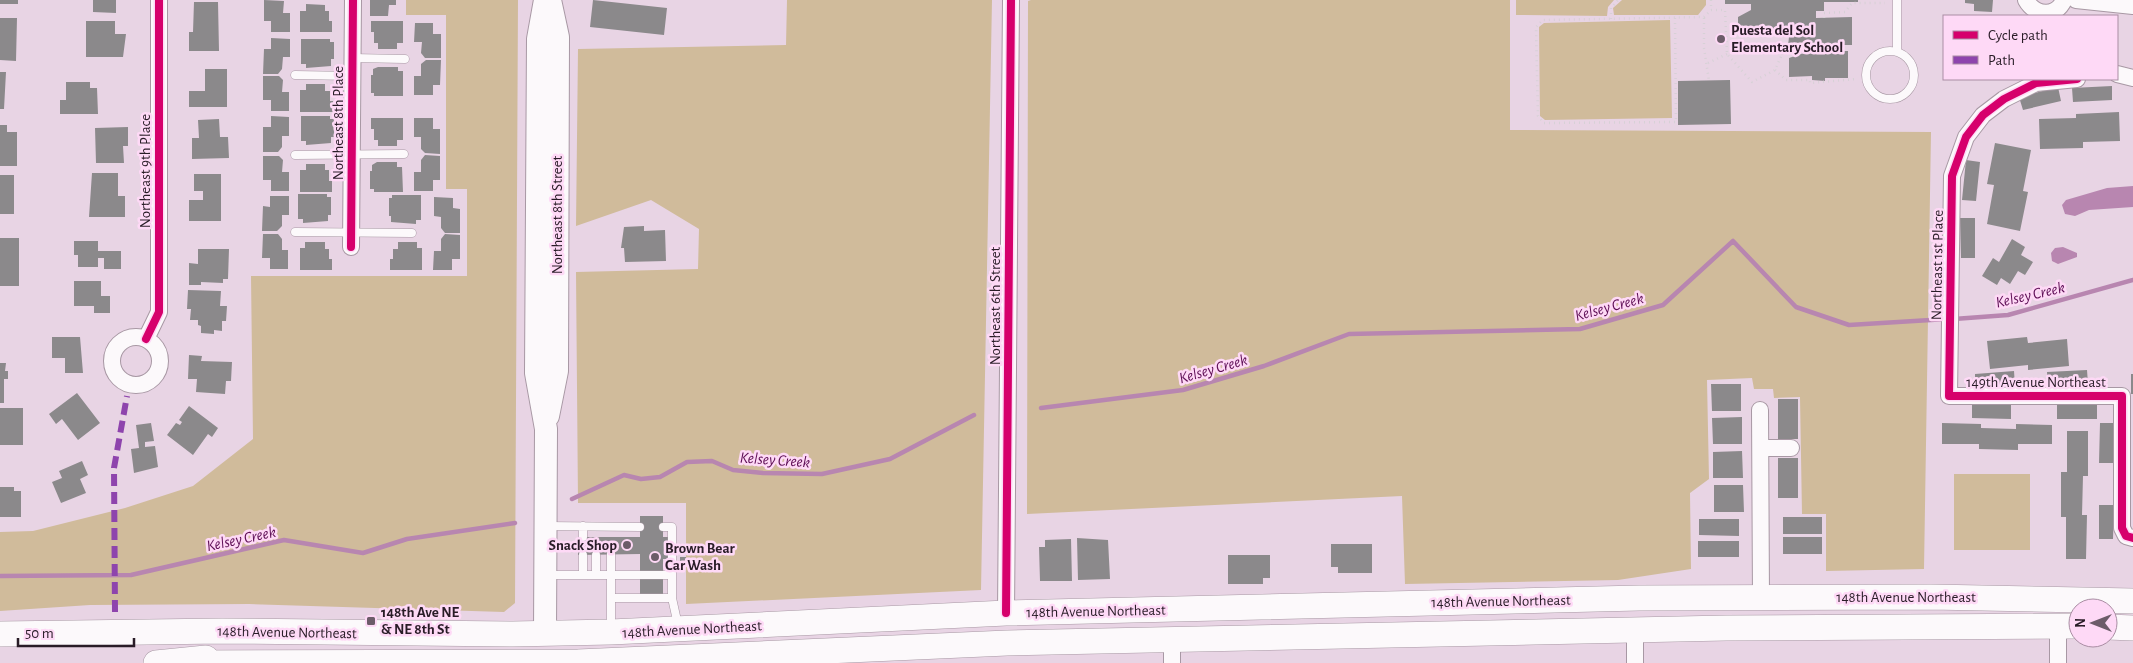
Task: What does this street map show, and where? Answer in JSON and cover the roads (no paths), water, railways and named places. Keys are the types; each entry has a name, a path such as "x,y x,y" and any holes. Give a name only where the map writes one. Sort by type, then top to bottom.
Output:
{"main road":[{"name":"Northeast 8th Street","path":"545,0 538,39 536,373 546,429 545,663"},
{"name":"Northeast 8th Street","path":"546,429 557,371 558,37 550,0"},
{"name":"148th Avenue Northeast","path":"0,634 222,631 545,634 679,630 1006,613 1639,598 1931,597 2133,601"},
{"path":"1726,628 1790,617 1797,614 1801,607 1801,598"},
{"path":"837,656 841,634 846,630 901,618"},
{"name":"148th Avenue Northeast","path":"190,663 545,663 881,655 1172,651 1635,630 2068,625"},
{"path":"2118,627 2133,628"},
{"path":"156,663 210,658 228,653 234,645 233,639 222,631"}],"street":[{"name":"Northeast 9th Place","path":"146,340 159,312 159,0"},
{"name":"Northeast 8th Place","path":"351,240 353,0"},
{"name":"Northeast 6th Street","path":"1006,613 1010,0"},
{"path":"2026,0 2030,7 2043,13 2057,10 2064,0"},
{"path":"2076,0 2133,6"},
{"path":"2118,74 2133,78"},
{"name":"Northeast 1st Place","path":"1949,396 1952,176 1966,137 1983,115 2004,99 2036,83 2068,80"},
{"name":"149th Avenue Northeast","path":"1949,396 2122,396 2122,528 2126,536 2133,538"},
{"path":"1760,410 1762,598"},
{"path":"1761,448 1791,448"},
{"path":"2058,663 2068,625"},
{"path":"1635,630 1635,663"}],"lane":[{"path":"1893,2 1897,52"},
{"path":"1897,52 1910,61 1914,76 1912,83 1909,90 1896,99 1881,98 1869,88 1866,80 1868,64 1880,53 1897,52"},
{"path":"352,58 405,59"},
{"path":"295,75 352,76"},
{"path":"295,155 404,154"},
{"path":"295,232 351,240 412,232"},
{"path":"546,526 640,526"},
{"path":"582,526 582,537"},
{"path":"596,526 596,537"},
{"path":"611,526 611,537"},
{"path":"663,526 672,526 672,598 679,630"},
{"path":"582,554 582,575"},
{"path":"596,554 596,575"},
{"path":"611,554 611,632"},
{"path":"545,575 672,575"},
{"path":"611,598 672,598"}],"waterway":[{"name":"Kelsey Creek","path":"1041,408 1183,390 1264,366 1349,334 1580,329 1663,305 1733,241 1796,307 1849,325 1947,319"},
{"name":"Kelsey Creek","path":"1954,319 2008,315 2133,280"},
{"name":"Kelsey Creek","path":"572,499 624,475 641,479 660,477 687,462 712,461 733,470 763,473 822,474 890,459 974,415"},
{"name":"Kelsey Creek","path":"0,576 131,575 284,540 363,553 407,539 515,523"}],"place":[{"name":"Puesta del Sol Elementary School","path":"1721,39"},
{"name":"Snack Shop","path":"627,545"},
{"name":"Brown Bear Car Wash","path":"655,557"},
{"name":"148th Ave NE & NE 8th St","path":"371,621"}]}
